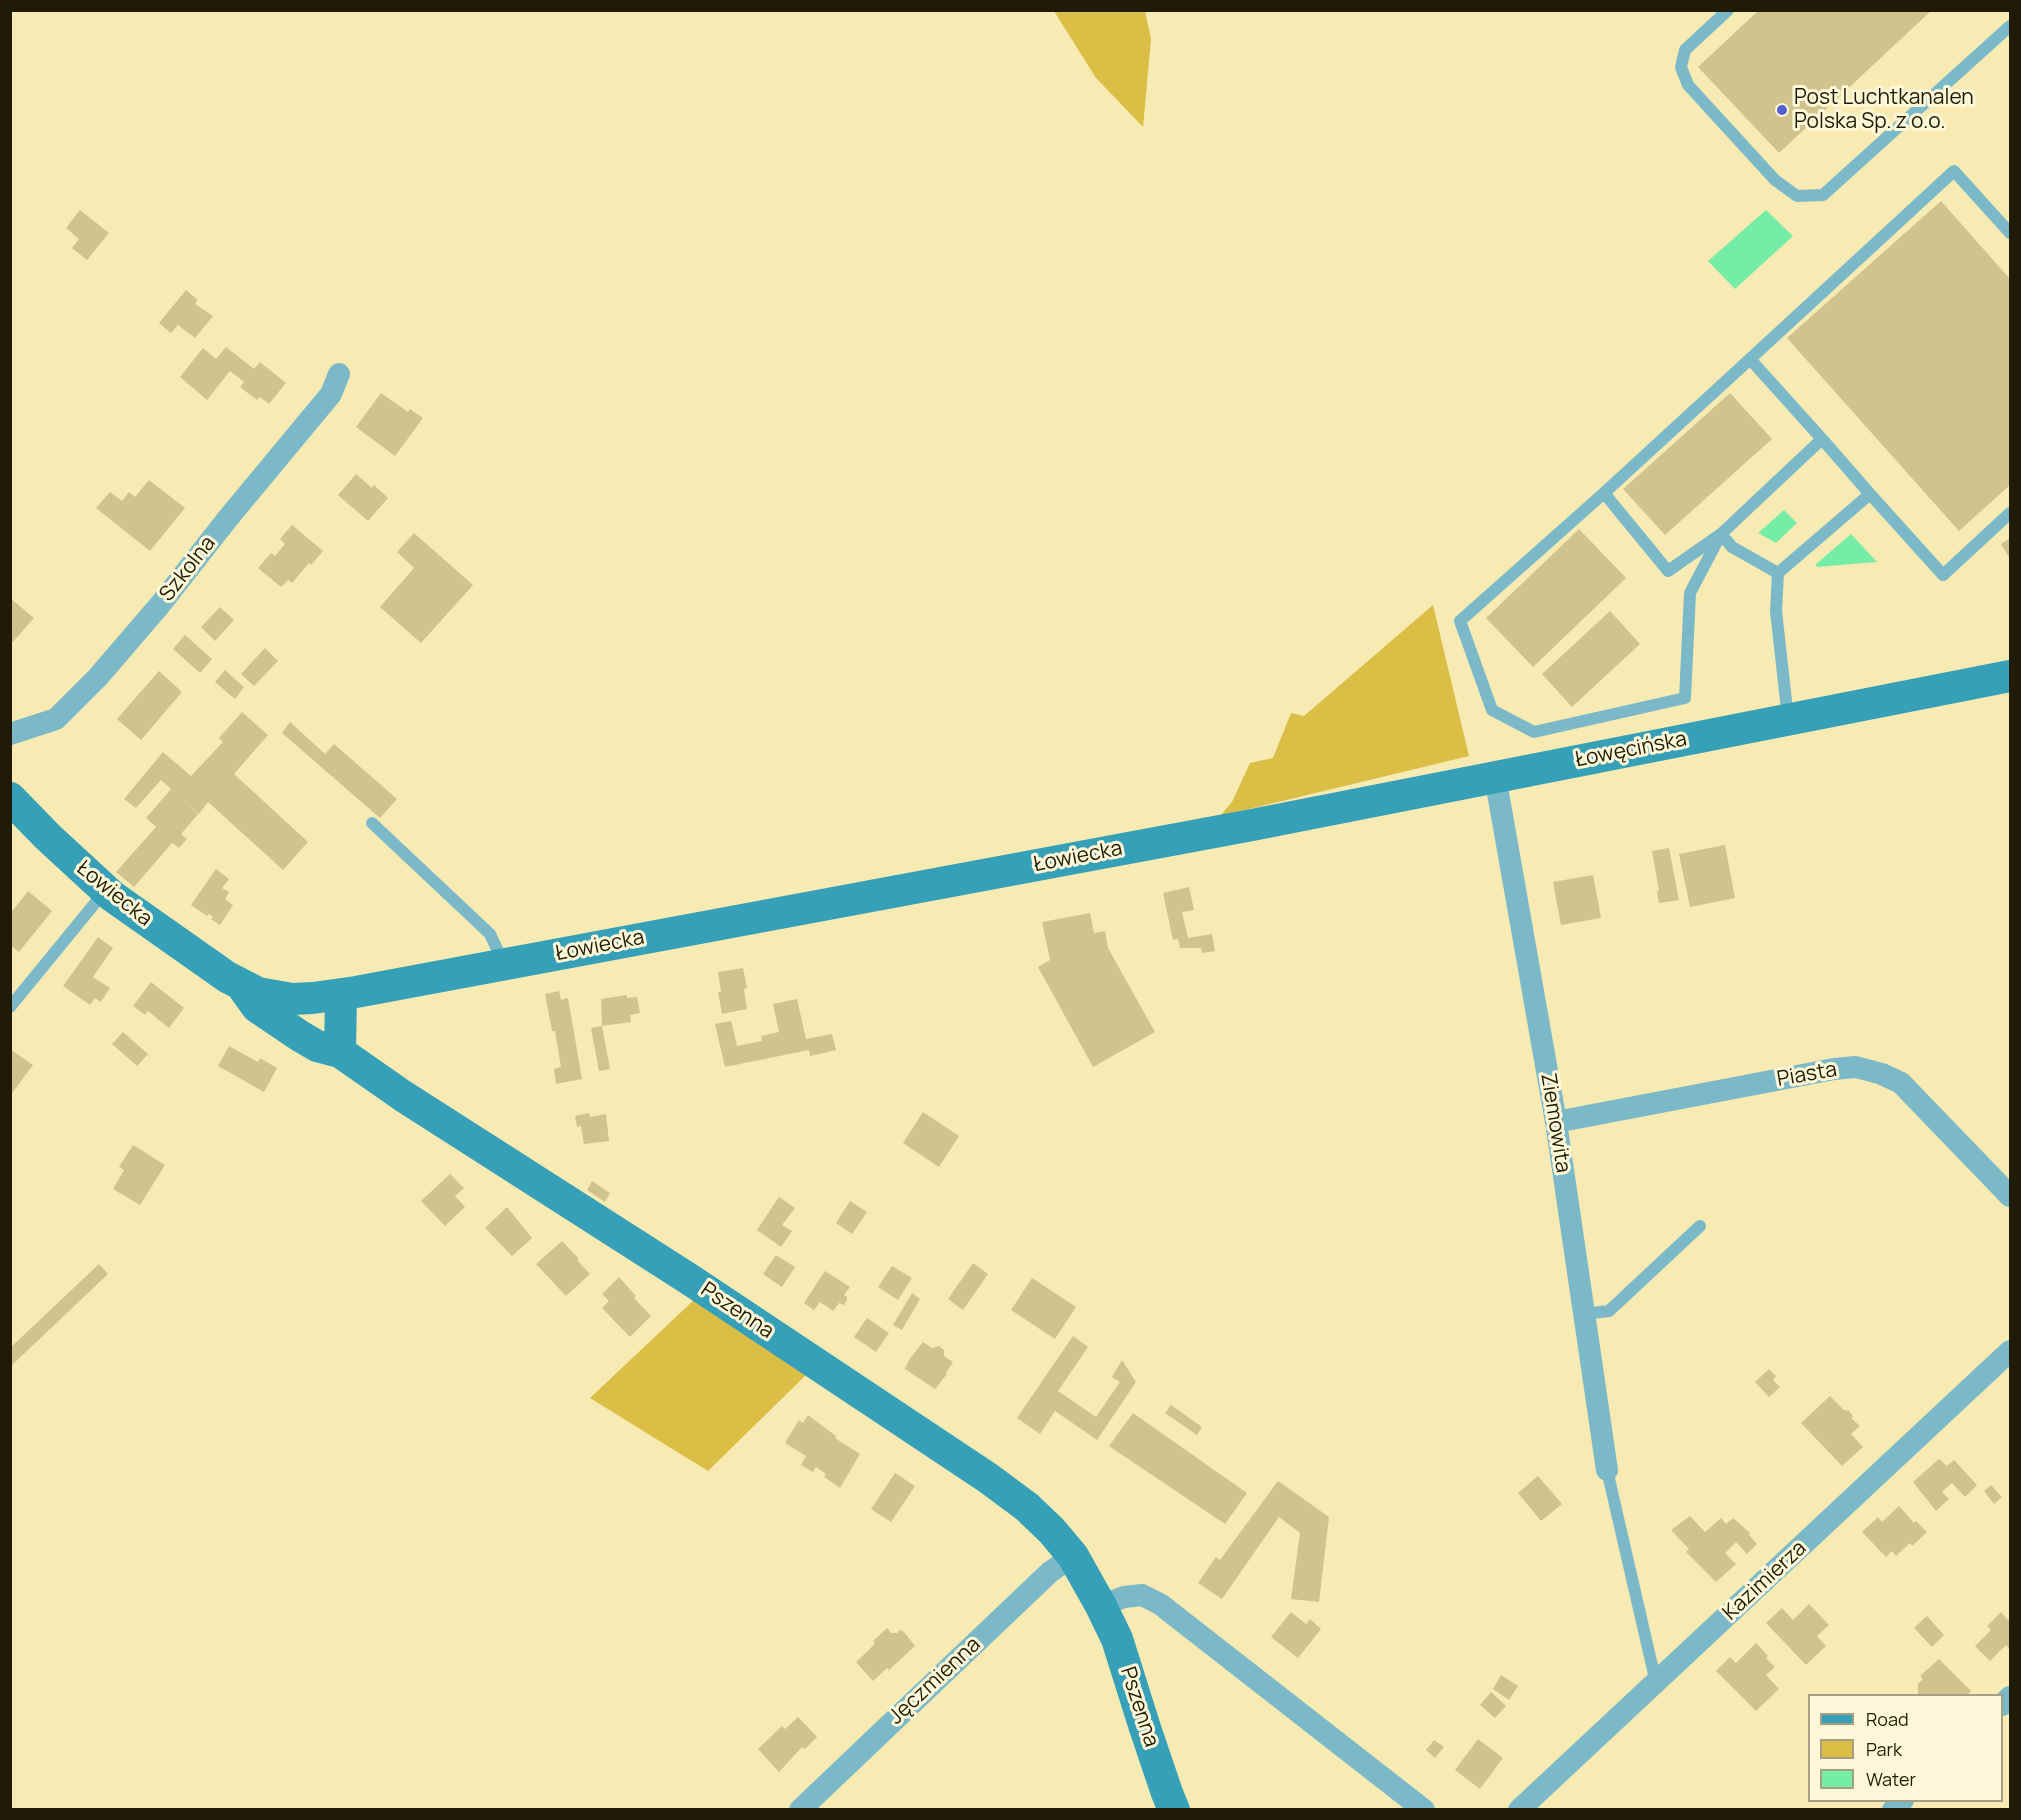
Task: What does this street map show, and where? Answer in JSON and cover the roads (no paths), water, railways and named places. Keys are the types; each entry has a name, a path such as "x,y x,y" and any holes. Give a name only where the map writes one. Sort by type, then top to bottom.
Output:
{"street":[{"name":"Szkolna","path":"10,734 56,718 98,677 159,606 331,394 339,374"},
{"name":"Łowęcińska","path":"1252,825 2010,676"},
{"name":"Ziemowita","path":"1495,776 1556,1122 1607,1470"},
{"name":"Łowiecka","path":"10,798 105,890 212,968 242,986 274,997 327,997 1252,825"},
{"name":"Pszenna","path":"242,986 257,1007 403,1096 689,1279 988,1478 1027,1507 1052,1531 1073,1556 1101,1606 1117,1639 1174,1809"},
{"path":"327,997 328,1049"},
{"name":"Piasta","path":"1556,1122 1834,1069 1857,1067 1882,1074 1901,1083 2010,1196"},
{"name":"Kazimierza","path":"1519,1809 2010,1351"},
{"name":"Jęczmienna","path":"800,1809 1050,1572 1073,1556"},
{"path":"1101,1606 1124,1597 1142,1595 1160,1604 1424,1809"}],"lane":[{"path":"1728,10 1685,50 1681,66 1688,85 1775,180 1797,196 1824,195 2010,26"},
{"path":"1721,534 1690,593 1685,698 1534,732 1492,710 1460,621 1604,493 1954,171 2010,233"},
{"path":"1750,359 1943,575 2010,513"},
{"path":"1604,493 1668,571 1721,534 1821,439"},
{"path":"1788,720 1776,611 1778,573 1870,494"},
{"path":"1721,534 1732,547 1778,573"},
{"path":"372,823 490,934 504,964"},
{"path":"10,1007 105,890"},
{"path":"1584,1314 1609,1311 1700,1226"},
{"path":"1607,1470 1656,1683"}],"water":[{"path":"1766,210 1793,236 1735,289 1708,261"},
{"path":"1784,510 1797,523 1776,543 1758,533"},
{"path":"1851,534 1877,562 1817,567 1815,565"}],"place":[{"name":"Post Luchtkanalen Polska Sp. z o.o.","path":"1782,110"}]}
